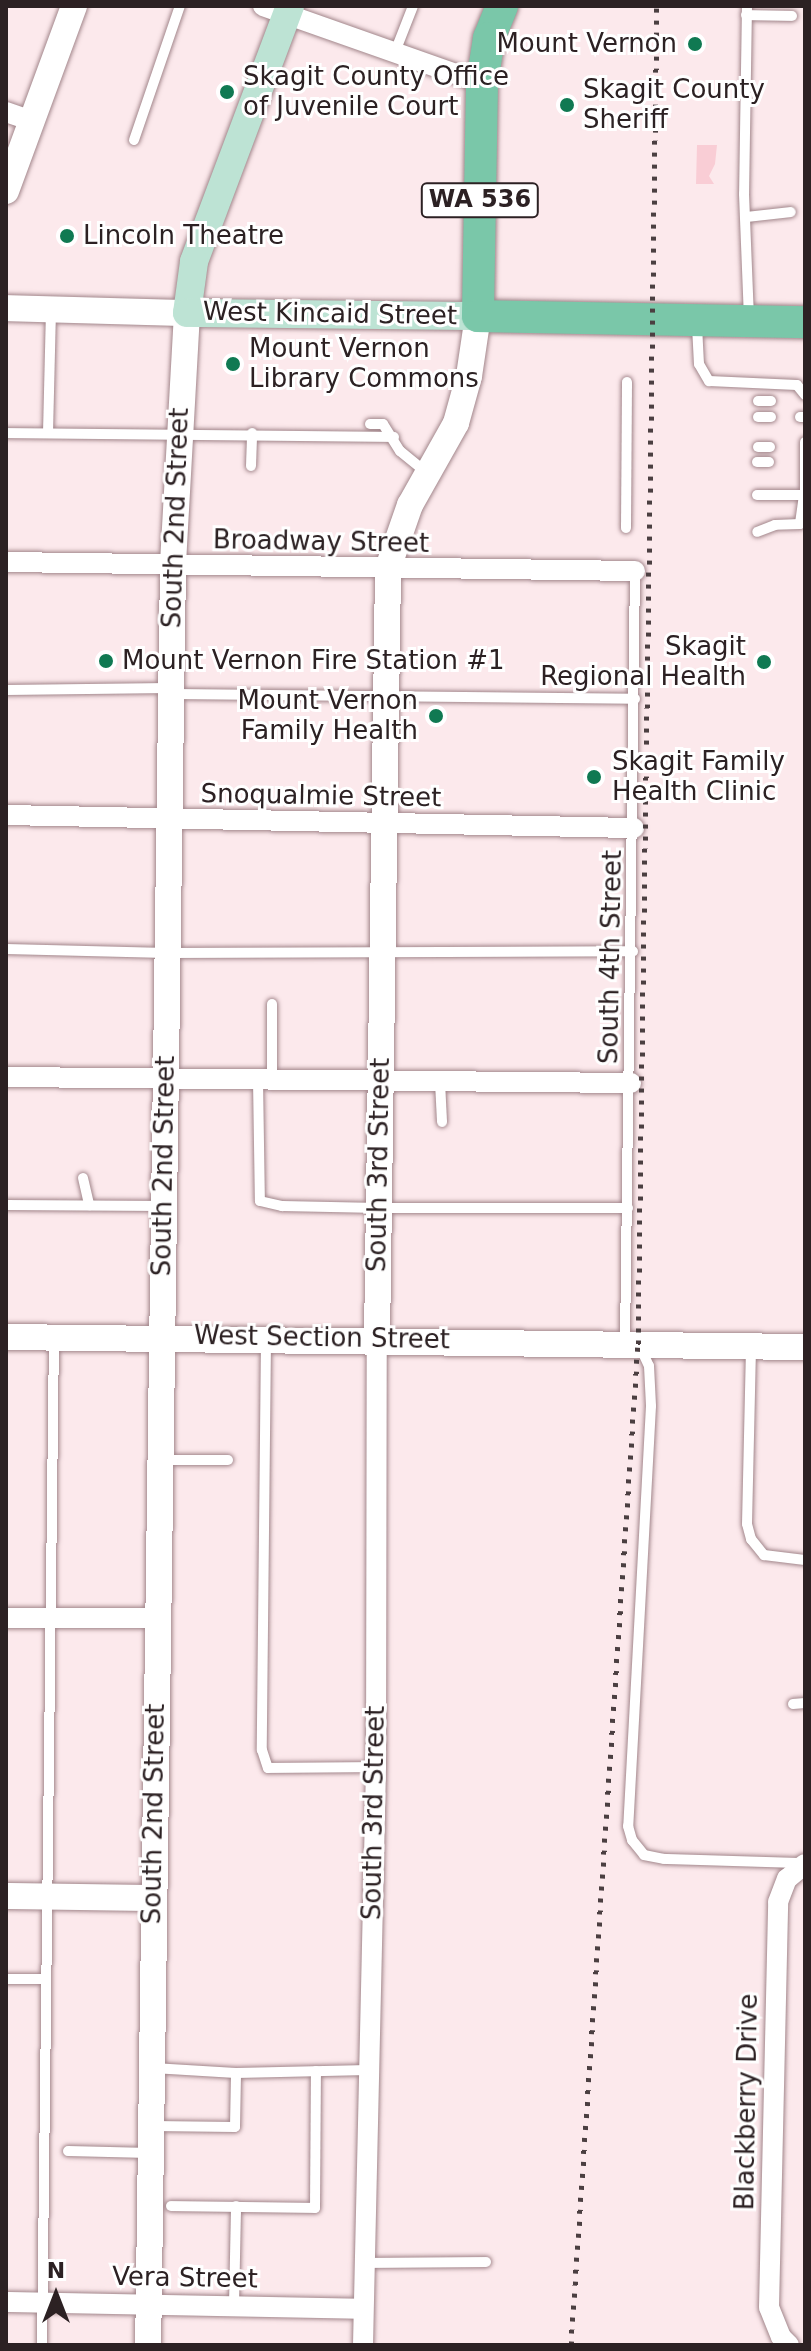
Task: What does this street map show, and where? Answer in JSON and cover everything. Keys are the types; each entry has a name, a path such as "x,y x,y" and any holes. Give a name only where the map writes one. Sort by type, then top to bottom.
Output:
{"main road":[{"name":"South 3rd Street","path":"478,316 482,83 489,38 502,6"},
{"name":"South 2nd Street","path":"187,313 194,262 280,9"},
{"name":"West Kincaid Street","path":"187,313 805,322"}],"street":[{"path":"6,191 74,6"},
{"path":"280,9 482,83"},
{"path":"6,112 32,121"},
{"name":"West Kincaid Street","path":"6,308 187,313"},
{"name":"South 2nd Street","path":"148,2345 158,1460 173,565 187,313"},
{"name":"South 3rd Street","path":"363,2345 376,1767 377,1338 388,568 410,505 456,423 469,376 478,316"},
{"name":"Broadway Street","path":"6,562 635,571"},
{"name":"Snoqualmie Street","path":"6,815 634,828"},
{"path":"6,1077 631,1083"},
{"name":"West Section Street","path":"6,1337 377,1338 805,1347"},
{"path":"6,1618 156,1618"},
{"name":"Blackberry Drive","path":"789,2345 781,2337 769,2307 778,1902 787,1879 805,1864"},
{"path":"6,1896 153,1898"},
{"name":"Vera Street","path":"6,2302 363,2309"}],"lane":[{"path":"134,140 180,6"},
{"path":"395,52 413,6"},
{"path":"749,320 744,194 746,10 792,16"},
{"path":"747,217 791,212"},
{"path":"48,433 51,309"},
{"path":"696,320 699,364 709,381 797,385 804,399"},
{"path":"626,528 627,382"},
{"path":"758,401 771,401"},
{"path":"758,417 771,417"},
{"path":"370,424 383,424 400,451 427,473"},
{"path":"6,433 252,433 394,437"},
{"path":"251,466 252,433"},
{"path":"757,532 775,525 800,524 805,495 803,445"},
{"path":"758,447 770,447"},
{"path":"757,495 805,495"},
{"name":"South 4th Street","path":"635,571 628,1208 632,1343 649,1366 651,1406 628,1826 632,1840 644,1855 664,1859 805,1864"},
{"path":"6,690 635,699"},
{"path":"6,949 167,953 633,951"},
{"path":"272,1004 260,1201 282,1206 379,1208 628,1208"},
{"path":"440,1082 442,1122"},
{"path":"83,1178 89,1205"},
{"path":"6,1205 163,1206"},
{"path":"42,2345 54,1338"},
{"path":"266,1338 262,1750 268,1768 376,1767"},
{"path":"751,1346 747,1524 751,1539 764,1555 805,1560"},
{"path":"158,1460 228,1460"},
{"path":"793,1704 805,1703"},
{"path":"6,1979 46,1979"},
{"path":"151,2068 236,2073 368,2070"},
{"path":"171,2206 315,2208 316,2071"},
{"path":"151,2126 235,2127 236,2073"},
{"path":"68,2151 151,2153"},
{"path":"234,2305 236,2206"},
{"path":"365,2263 486,2262"}],"shaded area":[{"path":"697,145 717,145 715,164 709,176 714,184 696,184"}],"railway":[{"path":"571,2345 638,1344 657,6"}],"place":[{"name":"Mount Vernon","path":"695,44"},
{"name":"Skagit County Office of Juvenile Court","path":"227,92"},
{"name":"Skagit County Sheriff","path":"567,105"},
{"name":"Lincoln Theatre","path":"67,236"},
{"name":"Mount Vernon Library Commons","path":"233,364"},
{"name":"Mount Vernon Fire Station #1","path":"106,661"},
{"name":"Skagit Regional Health","path":"764,662"},
{"name":"Mount Vernon Family Health","path":"436,716"},
{"name":"Skagit Family Health Clinic","path":"594,777"}]}
